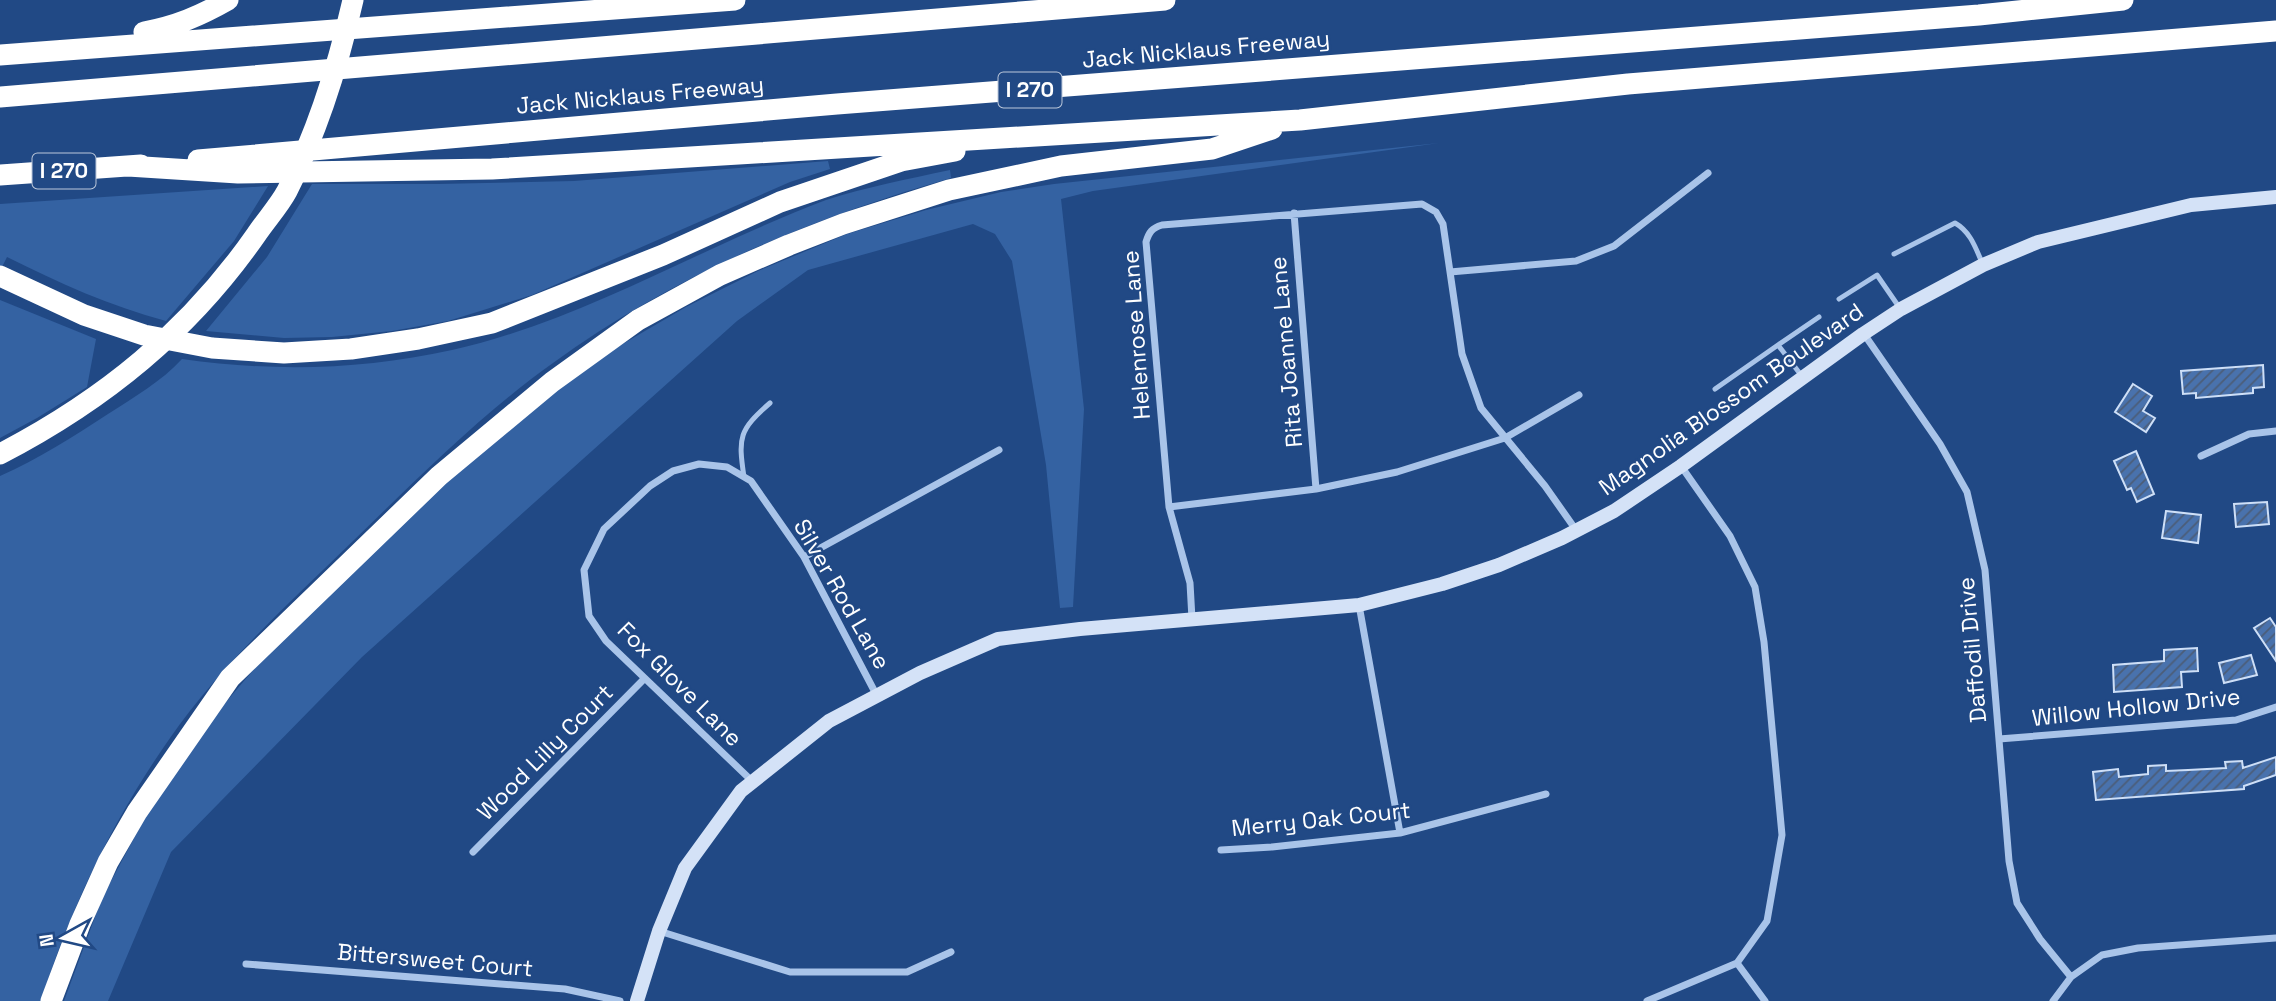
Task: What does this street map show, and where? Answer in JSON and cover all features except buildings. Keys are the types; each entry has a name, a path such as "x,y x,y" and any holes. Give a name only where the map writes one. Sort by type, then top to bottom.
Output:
{"highway":[{"path":"35,51 172,26 199,17 228,0"},
{"path":"0,454 41,433 126,375 171,336 204,302 242,255 286,192 325,104 354,0"},
{"path":"0,55 735,0"},
{"path":"0,97 1165,0"},
{"name":"Jack Nicklaus Freeway","path":"0,175 837,104 1979,15 2123,0"},
{"path":"128,166 238,173 492,169 1300,120 1628,84 2276,31"},
{"path":"51,1001 80,924 108,862 137,812 230,678 439,476 552,382 638,320 720,275 789,245 843,224 949,190 1061,166 1212,149 1300,120"},
{"path":"0,276 84,315 144,335 212,348 284,354 351,349 492,324 663,255 780,202 901,161 1043,134"}],"street":[{"path":"1450,272 1576,261 1614,246 1708,173"},
{"name":"Magnolia Blossom Boulevard","path":"638,1001 659,931 685,868 741,791 829,721 920,673 998,639 1080,629 1359,605 1442,584 1499,565 1614,511 1681,466 1863,334 1901,309 1983,265 2038,242 2191,205 2276,197"},
{"name":"Helenrose Lane","path":"1192,619 1190,583 1169,507 1146,242 1154,228 1162,225 1422,204 1436,212 1443,224 1462,354 1481,408 1545,486 1576,530"},
{"name":"Rita Joanne Lane","path":"1294,213 1316,489"},
{"name":"Daffodil Drive","path":"1863,334 1940,444 1967,492 1985,570 2008,861 2017,903 2040,939 2071,977"},
{"path":"1169,507 1316,489 1397,472 1505,438 1578,395"},
{"path":"2201,456 2249,434 2276,431"},
{"path":"804,557 999,450"},
{"name":"Silver Rod Lane","path":"604,529 650,486 673,471 699,464 727,467 751,481 804,557 877,696"},
{"path":"1647,1001 1737,963 1767,921 1782,835 1764,642 1755,587 1730,536 1681,466"},
{"name":"Fox Glove Lane","path":"604,529 584,570 589,616 606,641 753,782"},
{"path":"1359,605 1400,833"},
{"name":"Wood Lilly Court","path":"473,852 644,679"},
{"name":"Willow Hollow Drive","path":"1999,738 2236,720 2276,707"},
{"name":"Merry Oak Court","path":"1221,850 1400,833 1546,794"},
{"path":"659,931 790,972 907,972 951,952"},
{"path":"2053,1001 2071,977 2102,955 2138,948 2276,938"},
{"path":"1737,963 1765,1001"},
{"name":"Bittersweet Court","path":"246,964 565,989 620,1001"}],"lane":[{"path":"1894,254 1955,223 1972,239 1983,265"},
{"path":"1839,299 1877,275 1901,309"},
{"path":"1716,389 1819,317"},
{"path":"1778,345 1803,378"},
{"path":"744,477 739,444 755,416 770,403"}],"shaded area":[{"path":"1439,143 1093,191 1061,199 1084,409 1073,607 1060,608 1046,465 1012,261 995,234 973,224 808,270 737,321 362,657 171,852 108,1001 64,1001 102,898 148,812 203,729 255,668 455,472 541,397 609,352 686,307 758,271 847,234 926,210 1001,192 1054,184"},
{"path":"828,161 830,169 790,182 532,295 448,321 392,331 332,337 284,338 206,331 267,257 312,184 574,181"},
{"path":"950,170 951,178 795,231 744,253 646,303 553,363 475,426 280,611 211,685 149,769 112,832 80,898 41,1001 0,1001 0,476 55,447 127,402 156,382 182,359 250,366 317,367 385,362 489,341 561,316 826,200"},
{"path":"268,186 234,241 166,321 85,293 7,257 0,271 0,204"},
{"path":"0,300 96,339 87,387 0,438"}]}
